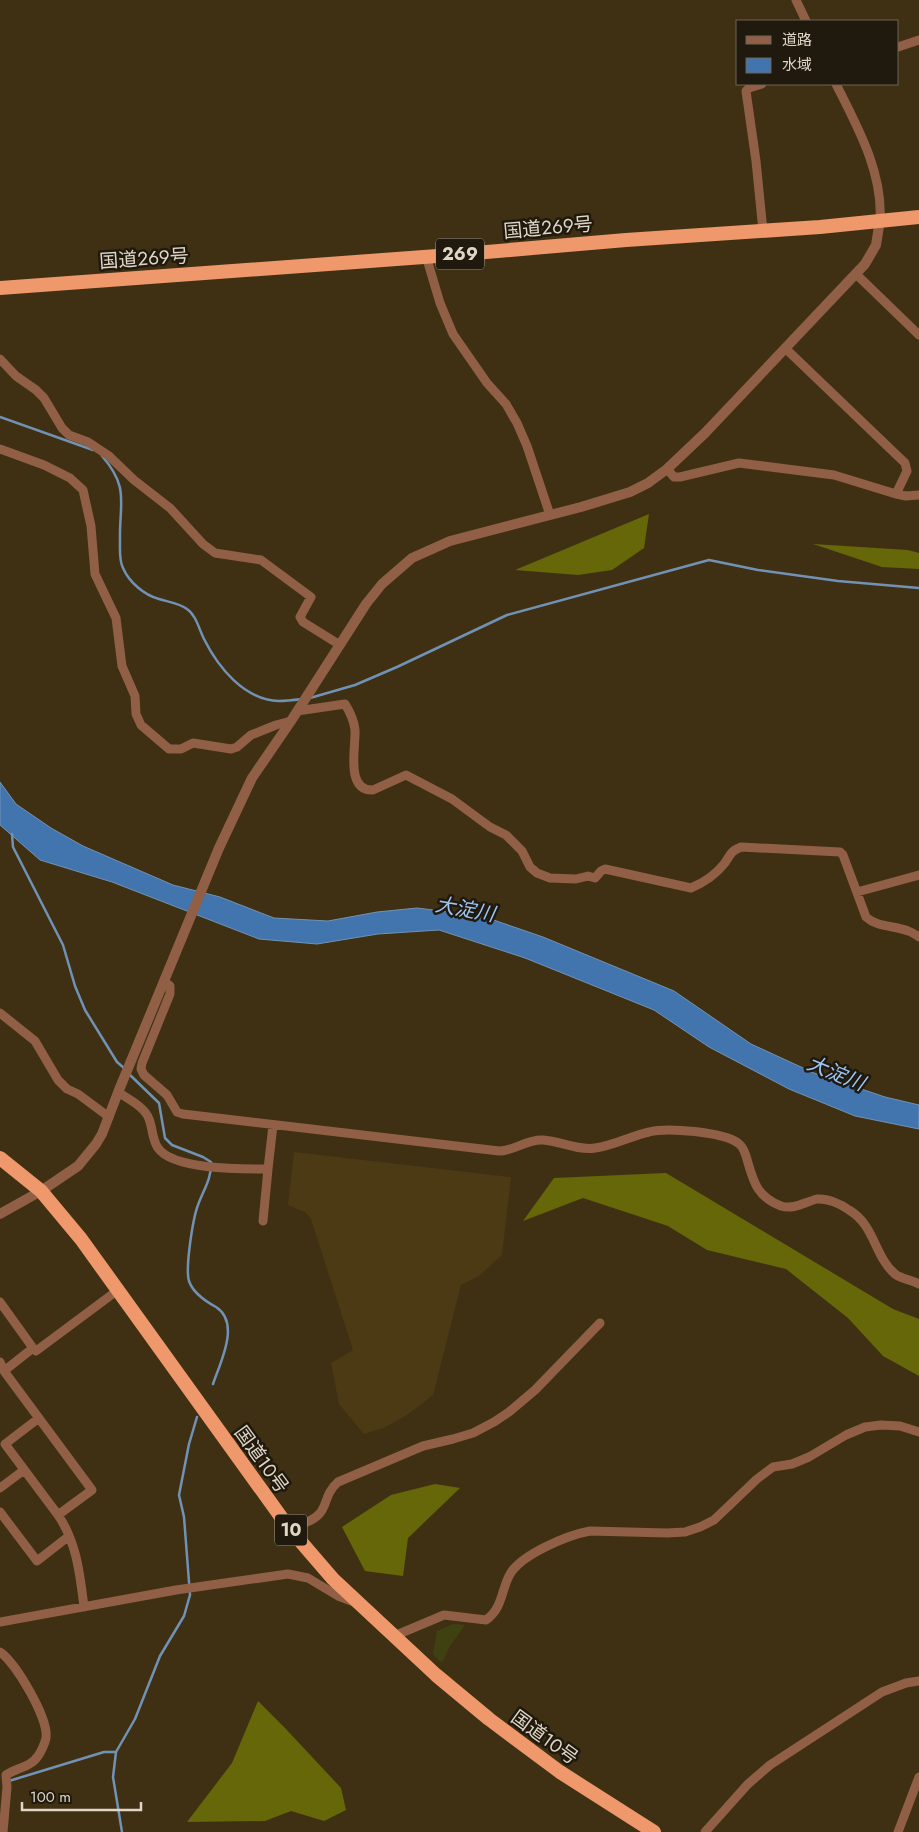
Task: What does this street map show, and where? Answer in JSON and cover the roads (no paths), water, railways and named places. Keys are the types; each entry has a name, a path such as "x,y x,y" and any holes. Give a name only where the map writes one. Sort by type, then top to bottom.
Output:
{"highway":[{"name":"国道269号","path":"0,288 644,238 763,231 919,217"},
{"name":"国道10号","path":"0,1158 41,1190 81,1239 289,1528 314,1558 359,1603 436,1674 526,1749 654,1832"}],"street":[{"path":"796,0 806,20"},
{"path":"899,47 919,40"},
{"path":"759,85 746,91 763,231"},
{"path":"0,1214 78,1166 87,1157 102,1134 218,848 252,778 291,722 366,604 382,584 412,558 450,540 550,515 630,492 648,483 667,469 705,433 856,274 872,253 879,236 881,206 868,153 836,85"},
{"path":"426,256 440,303 453,334 487,383 506,404 517,423 527,446 550,515"},
{"path":"856,274 919,335"},
{"path":"785,348 905,463 907,472 896,494"},
{"path":"0,359 16,376 44,398 62,428 69,435 88,442 109,456 134,480 170,508 203,544 215,553 261,560 311,597 300,617 303,622 340,645"},
{"path":"0,449 44,465 70,478 83,490 90,526 95,574 116,618 122,666 135,696 136,714 142,725 169,749 181,749 193,743 231,748 238,747 251,735 276,725 291,722"},
{"path":"667,469 674,476 680,477 739,462 834,475 896,494 906,496 919,495"},
{"path":"299,708 345,704 350,711 355,727 354,771 356,780 361,787 372,790 406,775 452,799 506,835 522,851 530,867 537,873 550,878 576,879 588,876 595,878 601,870 605,869 691,888 713,875 724,864 733,850 740,847 828,850 840,852 843,855 862,910 870,921 908,931 919,937"},
{"path":"857,892 919,875"},
{"path":"164,981 170,986 170,994 141,1069 144,1075 167,1095 176,1112 499,1151 543,1140 583,1148 598,1148 660,1129 724,1137 739,1143 744,1149 756,1188 768,1198 782,1206 794,1207 819,1199 826,1200 850,1210 868,1227 885,1262 895,1274 919,1284"},
{"path":"0,1013 35,1041 58,1080 67,1089 78,1094 109,1117"},
{"path":"118,1091 145,1112 149,1118 155,1143 166,1156 201,1167 268,1169"},
{"path":"262,1221 273,1125"},
{"path":"0,1302 36,1351 118,1290"},
{"path":"289,1528 298,1521 302,1524 316,1519 322,1511 331,1488 338,1482 422,1446 473,1433 509,1412 564,1361 600,1323"},
{"path":"4,1371 34,1348"},
{"path":"0,1362 4,1371 92,1490 58,1515"},
{"path":"39,1418 4,1444 68,1529 80,1566 84,1607"},
{"path":"394,1636 444,1615 486,1620 492,1616 499,1606 509,1576 514,1569 525,1559 578,1533 590,1531 667,1533 693,1530 714,1520 757,1478 772,1467 792,1464 809,1457 846,1435 865,1428 881,1425 900,1426 919,1432"},
{"path":"0,1488 24,1470"},
{"path":"0,1512 37,1561 69,1536"},
{"path":"0,1622 176,1590 288,1574 308,1578 338,1596 359,1603"},
{"path":"0,1652 28,1688 44,1722 46,1738 38,1757 31,1764 12,1771 6,1776 7,1787 3,1832"},
{"path":"705,1832 748,1784 770,1765 882,1692 906,1683 919,1681"},
{"path":"898,1832 919,1777"}],"water":[{"path":"0,782 16,804 51,828 83,846 173,885 220,897 274,918 328,921 377,912 417,908 482,916 543,937 674,991 751,1044 814,1073 885,1097 919,1105 919,1129 855,1116 789,1089 709,1047 654,1010 525,958 439,930 378,934 317,944 259,939 112,882 40,860 0,825"}],"waterway":[{"path":"0,417 93,450"},
{"path":"102,456 111,467 120,487 120,558 129,578 148,594 181,605 187,609 195,618 210,650 225,671 254,695 279,701 302,699"},
{"path":"310,698 355,685 507,615 709,560 758,570 838,581 919,588"},
{"path":"12,834 13,847 63,945 75,986 85,1010 117,1062 124,1068"},
{"path":"129,1074 159,1103 165,1138 172,1145 211,1162 209,1179 198,1205 194,1221 190,1243 188,1275 193,1289 216,1307 223,1314 227,1323 227,1344 213,1384"},
{"path":"122,1832 113,1777 116,1752 135,1719 160,1656 184,1616 190,1595 184,1517 179,1495 189,1444 197,1417"},
{"path":"9,1781 104,1752 116,1752"}],"water label":[{"name":"大淀川","path":"465,909"},
{"name":"大淀川","path":"836,1073"}]}
